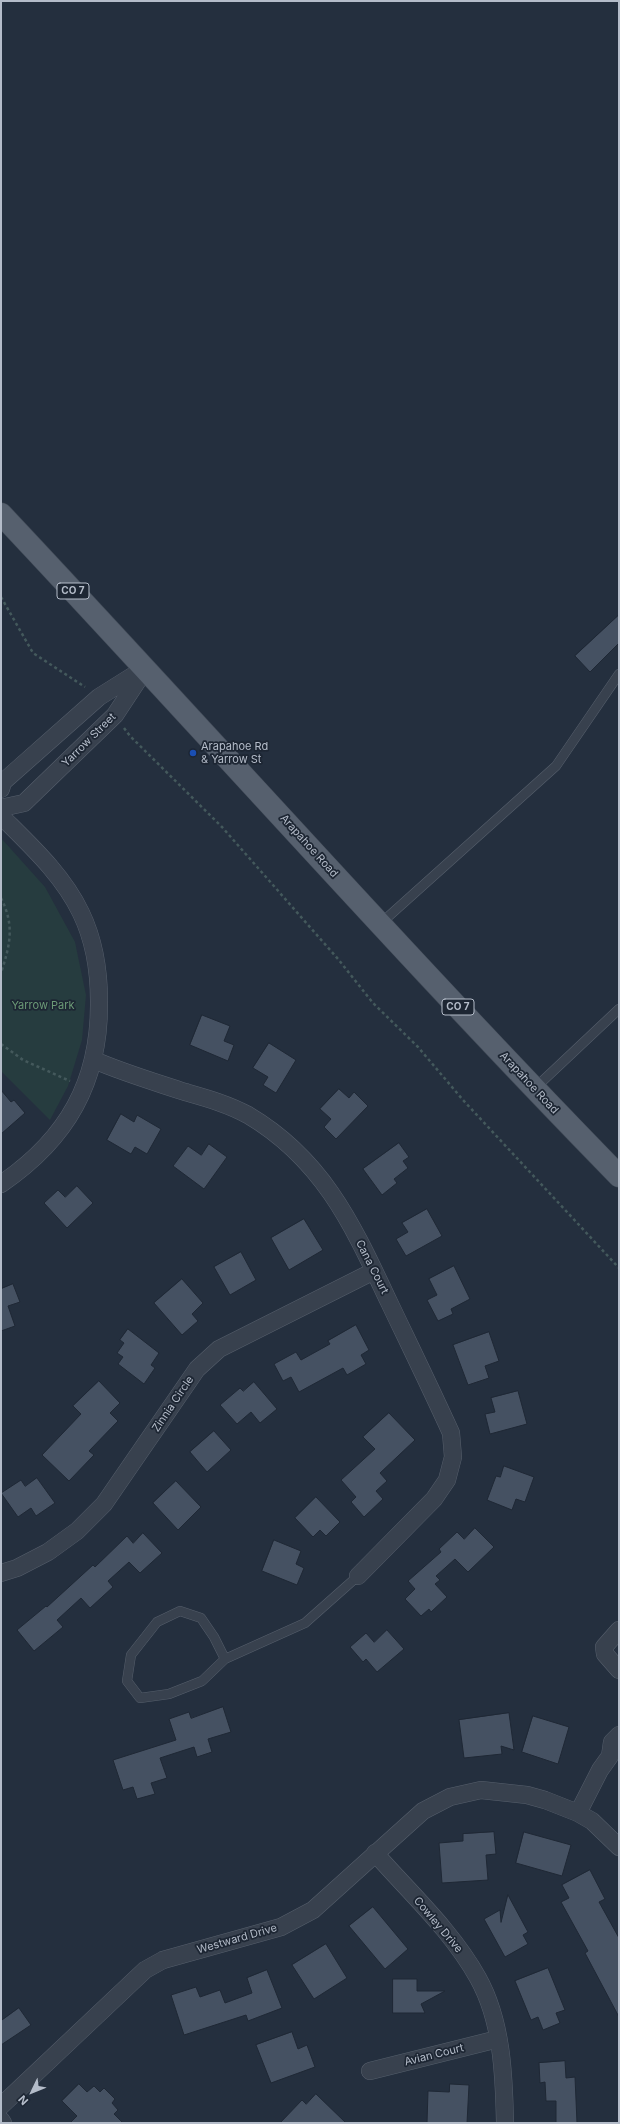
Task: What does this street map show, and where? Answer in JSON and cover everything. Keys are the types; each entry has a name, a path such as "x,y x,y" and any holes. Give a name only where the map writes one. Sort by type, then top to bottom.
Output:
{"main road":[{"name":"Arapahoe Road","path":"1,514 146,668 380,924 534,1089 619,1176"}],"street":[{"path":"1,789 3,782 99,697 146,668"},
{"name":"Yarrow Street","path":"1,808 24,803 115,715 146,668"},
{"path":"1,816 60,878 81,913 94,952 99,982 99,1030 94,1060 86,1084 72,1111 46,1147 21,1170 1,1184"},
{"name":"Cana Court","path":"94,1060 121,1072 220,1103 246,1115 276,1134 310,1165 338,1201 374,1271 451,1433 452,1457 447,1480 434,1500 358,1576"},
{"name":"Zinnia Circle","path":"1,1573 17,1568 48,1552 77,1531 104,1504 197,1369 219,1349 374,1271"},
{"path":"619,1630 604,1647 605,1654 619,1670"},
{"path":"578,1813 600,1770 614,1755 612,1742 619,1735"},
{"name":"Westward Drive","path":"1,2106 145,1970 163,1960 281,1927 313,1910 423,1811 450,1797 481,1790 527,1795 545,1800 578,1813 604,1831 619,1847"},
{"name":"Cowley Drive","path":"375,1853 455,1942 478,1978 493,2018 498,2039 504,2075 505,2123"},
{"name":"Avian Court","path":"370,2070 498,2039"}],"lane":[{"path":"380,924 556,766 619,674"},
{"path":"534,1089 619,1009"},
{"path":"225,1659 202,1618 180,1611 157,1622 131,1655 127,1681 140,1698 169,1694 202,1681 225,1659 305,1623 358,1576"}],"path":[{"path":"1,597 33,653 99,697"},
{"path":"115,715 130,736 222,827 338,959 373,1003 418,1047 463,1100 619,1268"},
{"path":"1,898 7,911 10,943 1,972"},
{"path":"1,1044 23,1060 71,1081 86,1084"}],"green space":[{"name":"Yarrow Park","path":"1,838 45,887 75,942 86,995 82,1040 68,1086 50,1120 1,1071"}],"building":[{"path":"619,615 619,643 590,672 575,656"},
{"path":"202,1015 230,1026 224,1041 234,1045 228,1061 190,1045"},
{"path":"269,1043 296,1060 276,1093 263,1085 268,1077 253,1068"},
{"path":"339,1089 349,1098 354,1092 368,1106 336,1139 324,1127 331,1119 320,1109"},
{"path":"1,1090 11,1102 14,1100 25,1113 1,1134"},
{"path":"121,1114 134,1122 137,1115 161,1129 147,1154 135,1147 131,1154 107,1140"},
{"path":"399,1143 409,1157 403,1161 408,1168 394,1179 397,1183 382,1195 363,1169"},
{"path":"209,1144 227,1157 204,1189 173,1166 188,1146 201,1155"},
{"path":"77,1186 93,1203 67,1228 44,1203 58,1190 65,1197"},
{"path":"427,1209 442,1236 406,1256 396,1239 408,1232 402,1223"},
{"path":"304,1219 323,1250 289,1270 271,1238"},
{"path":"241,1252 256,1280 230,1295 214,1267"},
{"path":"454,1266 470,1299 451,1309 453,1314 438,1321 427,1300 437,1295 429,1279"},
{"path":"182,1279 203,1303 192,1314 198,1321 182,1335 154,1303"},
{"path":"13,1284 20,1302 8,1306 15,1326 1,1331 1,1289"},
{"path":"356,1325 369,1350 361,1355 366,1364 347,1375 343,1368 299,1392 291,1377 283,1381 274,1364 296,1352 301,1360 330,1344 328,1341"},
{"path":"128,1329 159,1353 151,1365 155,1368 144,1384 118,1364 123,1357 117,1353 124,1343 120,1340"},
{"path":"489,1332 499,1361 485,1366 489,1378 468,1385 453,1345"},
{"path":"99,1381 120,1403 110,1413 118,1421 89,1451 94,1455 69,1481 42,1455 81,1414 73,1406"},
{"path":"254,1382 277,1409 260,1423 251,1412 237,1424 220,1405 240,1388 243,1391"},
{"path":"518,1391 527,1424 490,1434 485,1414 495,1412 491,1398"},
{"path":"389,1413 415,1440 380,1473 387,1481 376,1491 383,1499 364,1517 351,1502 356,1497 341,1480 375,1449 363,1437"},
{"path":"214,1431 231,1450 207,1472 190,1452"},
{"path":"504,1466 534,1477 525,1502 516,1499 512,1510 487,1500 496,1476 500,1477"},
{"path":"37,1478 55,1503 36,1516 31,1508 18,1517 1,1493 21,1480 25,1486"},
{"path":"176,1481 201,1507 178,1530 153,1503"},
{"path":"316,1497 340,1522 326,1536 320,1530 313,1537 295,1518"},
{"path":"475,1528 494,1547 468,1572 455,1559 436,1576 440,1580 435,1584 447,1597 431,1612 429,1609 421,1616 405,1599 415,1589 408,1581 441,1552 439,1549 457,1532 464,1539"},
{"path":"143,1533 162,1553 140,1573 129,1562 108,1581 113,1587 90,1608 81,1598 57,1620 63,1627 34,1651 17,1630 46,1606 47,1607 93,1565 95,1567 127,1536 133,1543"},
{"path":"274,1540 301,1551 296,1564 304,1568 297,1585 262,1571"},
{"path":"387,1630 404,1649 377,1672 366,1659 363,1662 350,1647 366,1633 374,1642"},
{"path":"223,1707 231,1732 208,1739 212,1752 197,1757 194,1747 160,1758 167,1778 151,1783 155,1794 137,1799 133,1787 123,1790 113,1760 176,1740 169,1719 189,1712 191,1718"},
{"path":"509,1713 514,1750 501,1746 502,1754 464,1758 459,1720"},
{"path":"533,1716 569,1727 558,1764 522,1752"},
{"path":"494,1832 496,1854 486,1855 488,1880 442,1883 439,1843 463,1841 463,1834"},
{"path":"524,1832 571,1845 562,1876 516,1863"},
{"path":"590,1870 605,1899 599,1902 619,1938 619,2017 585,1953 588,1951 561,1902 569,1898 562,1885"},
{"path":"508,1895 528,1932 523,1935 528,1944 505,1957 484,1919 500,1910 501,1922"},
{"path":"373,1907 408,1949 385,1969 349,1926"},
{"path":"326,1944 347,1978 314,1999 292,1965"},
{"path":"548,1968 565,2010 556,2013 560,2023 543,2030 538,2017 531,2020 515,1981"},
{"path":"267,1970 282,2008 248,2021 246,2015 184,2035 171,1995 196,1987 200,1997 220,1990 225,2003 252,1993 247,1978"},
{"path":"393,1979 417,1979 417,1991 445,1991 421,2004 425,2013 393,2013"},
{"path":"19,2008 31,2025 1,2045 1,2021"},
{"path":"292,2032 298,2049 307,2045 315,2067 271,2083 256,2045"},
{"path":"565,2061 566,2078 575,2077 577,2123 556,2123 556,2101 546,2101 545,2082 540,2083 539,2063"},
{"path":"79,2084 87,2092 94,2086 100,2092 104,2088 115,2099 112,2103 118,2110 114,2114 123,2123 70,2123 77,2116 62,2101"},
{"path":"450,2084 469,2085 467,2123 427,2123 428,2091 449,2092"},
{"path":"316,2094 346,2123 280,2123 302,2100 306,2104"}],"place":[{"name":"Arapahoe Rd & Yarrow St","path":"193,753"}]}
